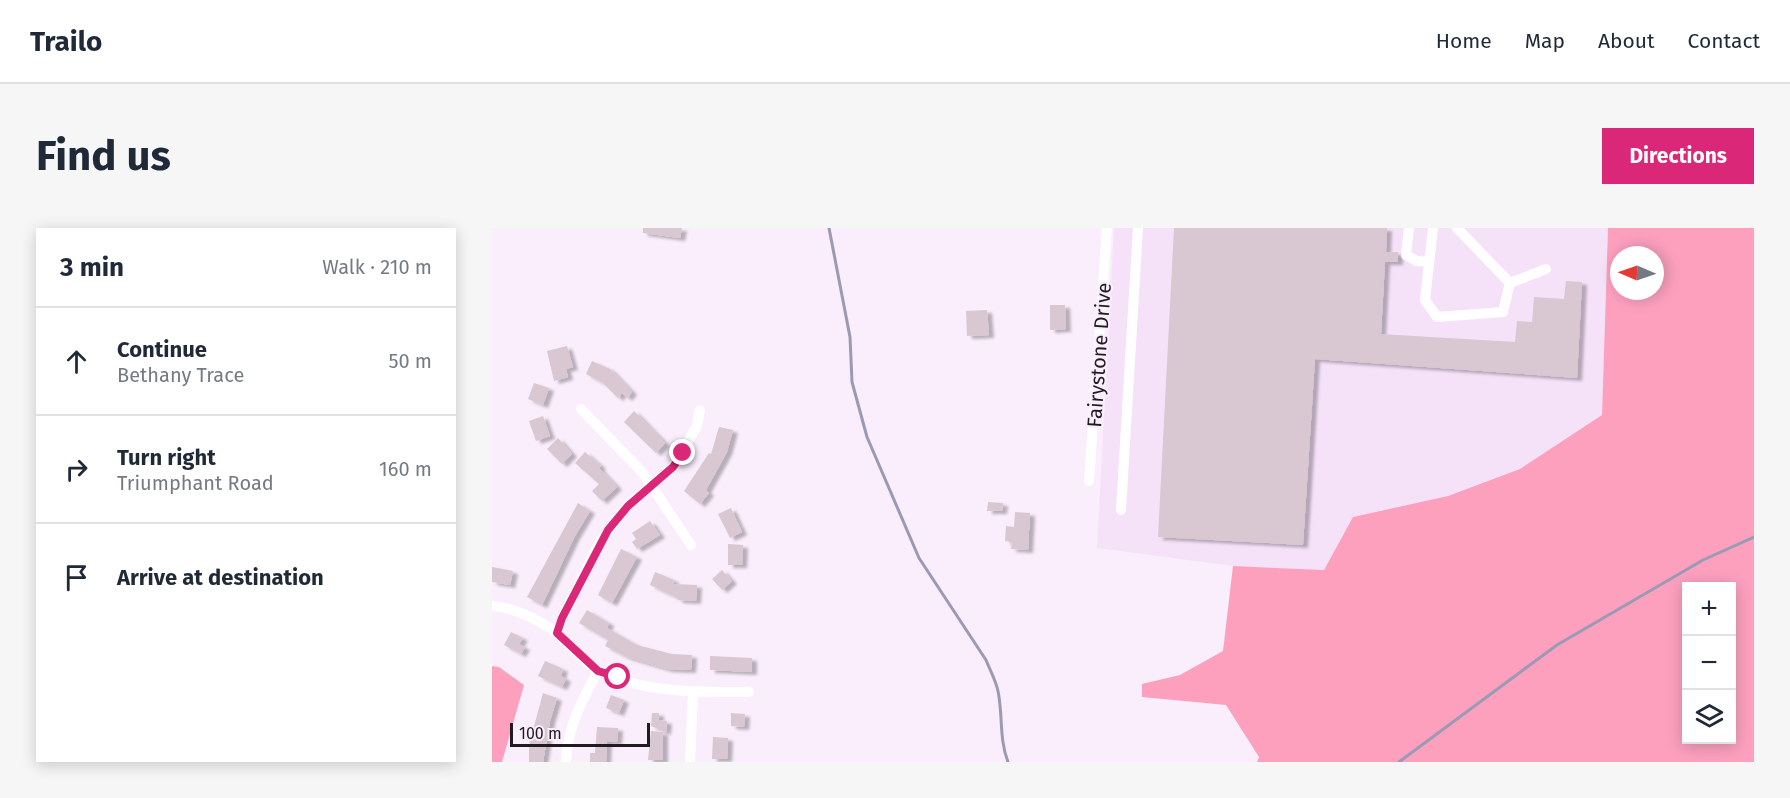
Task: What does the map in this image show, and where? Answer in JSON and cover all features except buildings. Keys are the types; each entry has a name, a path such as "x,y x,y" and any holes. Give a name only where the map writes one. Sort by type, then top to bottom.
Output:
{"street":[{"name":"Fairystone Drive","path":"1089,481 1107,228"},
{"path":"1120,510 1138,228"},
{"path":"1409,228 1406,255 1417,261 1430,262"},
{"path":"1433,228 1425,300 1437,317 1477,316 1503,312 1510,283"},
{"path":"1457,228 1510,283"},
{"path":"1510,283 1546,270"},
{"path":"581,409 653,487 691,545"},
{"path":"557,633 562,618 608,530 628,506 653,487 683,453 697,426 700,410"},
{"path":"492,606 527,616 557,633 598,671 640,684 693,692 749,692"},
{"path":"566,762 570,733 578,708 598,671"},
{"path":"690,762 693,692"}],"shaded area":[{"path":"1114,228 1608,228 1602,415 1521,469 1448,496 1353,517 1324,570 1233,566 1097,548"},
{"path":"1608,228 1754,228 1754,762 1257,762 1259,757 1226,705 1142,697 1142,684 1180,675 1223,651 1233,566 1324,570 1353,517 1448,496 1520,469 1602,415"},
{"path":"492,666 499,667 524,685 502,762 492,762"}],"waterway":[{"path":"829,228 850,337 852,382 867,437 919,558 986,660 993,676 998,691 1003,745 1008,762"},
{"path":"1399,762 1557,645 1703,560 1754,537"}],"route":[{"path":"618,677 598,671 557,633 562,618 589,568 600,541 628,506 653,487 683,453"}]}
